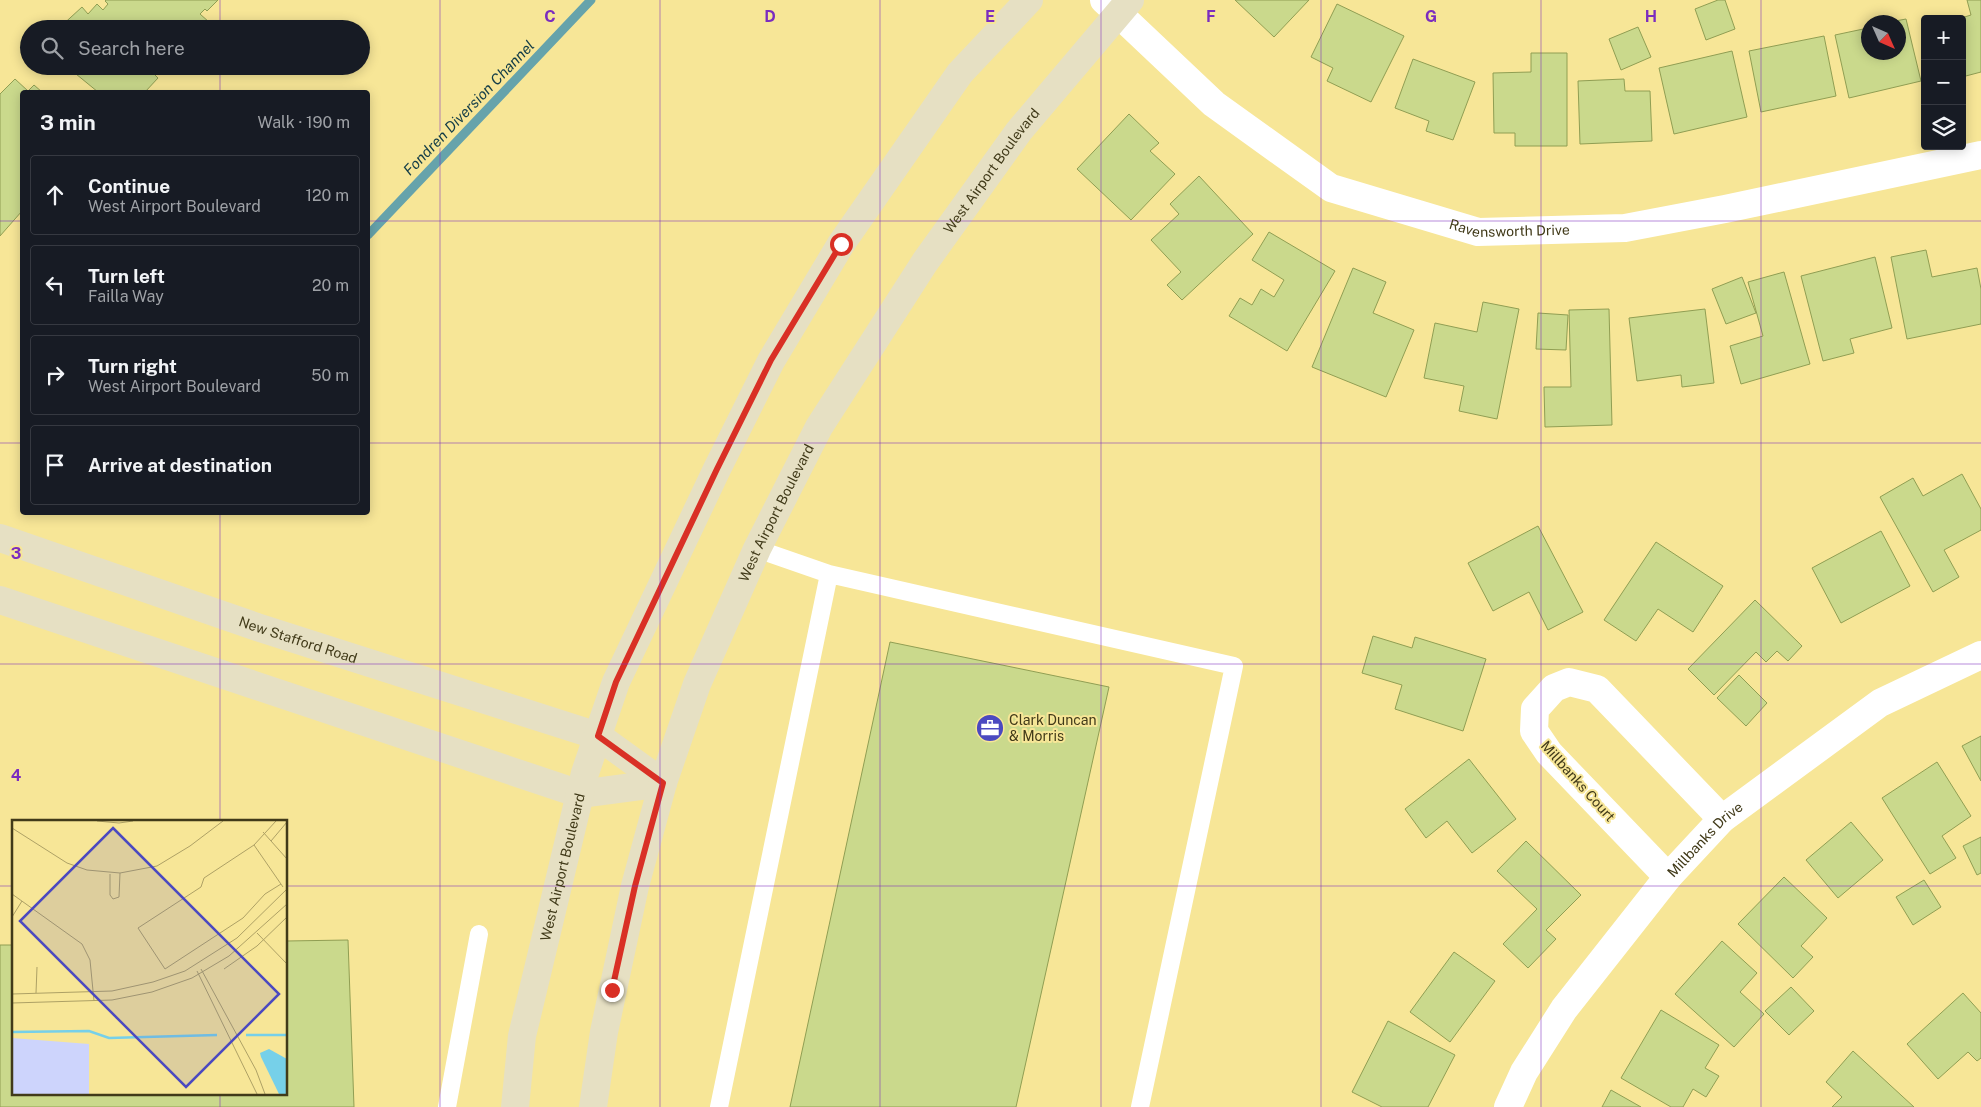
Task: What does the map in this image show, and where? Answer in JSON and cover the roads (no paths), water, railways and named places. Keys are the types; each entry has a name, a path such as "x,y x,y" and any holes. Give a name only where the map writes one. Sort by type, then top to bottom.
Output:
{"main road":[{"name":"West Airport Boulevard","path":"515,1107 522,1036 585,773 616,682 771,360 841,244 960,73 1029,0"},
{"name":"West Airport Boulevard","path":"593,1107 604,1032 635,886 663,783 697,684 758,549 819,427 925,262 1019,132 1117,4"},
{"name":"New Stafford Road","path":"0,538 257,627 598,736 663,783"},
{"path":"0,600 580,794 663,783"}],"street":[{"name":"Ravensworth Drive","path":"1117,4 1214,104 1330,188 1478,232 1625,228 1734,208 1981,155"},
{"name":"Millbanks Drive","path":"1508,1107 1524,1072 1564,1009 1668,877 1722,819 1880,704 1981,655"},
{"name":"Millbanks Court","path":"1668,877 1549,753 1534,730 1535,709 1554,688 1569,682 1597,689 1722,819"}],"lane":[{"path":"758,549 829,574 1234,666 1140,1107"},
{"path":"719,1107 829,574"},
{"path":"447,1107 479,934"}],"waterway":[{"name":"Fondren Diversion Channel","path":"370,233 591,0"}],"place":[{"name":"Clark Duncan & Morris","path":"990,728"}]}
